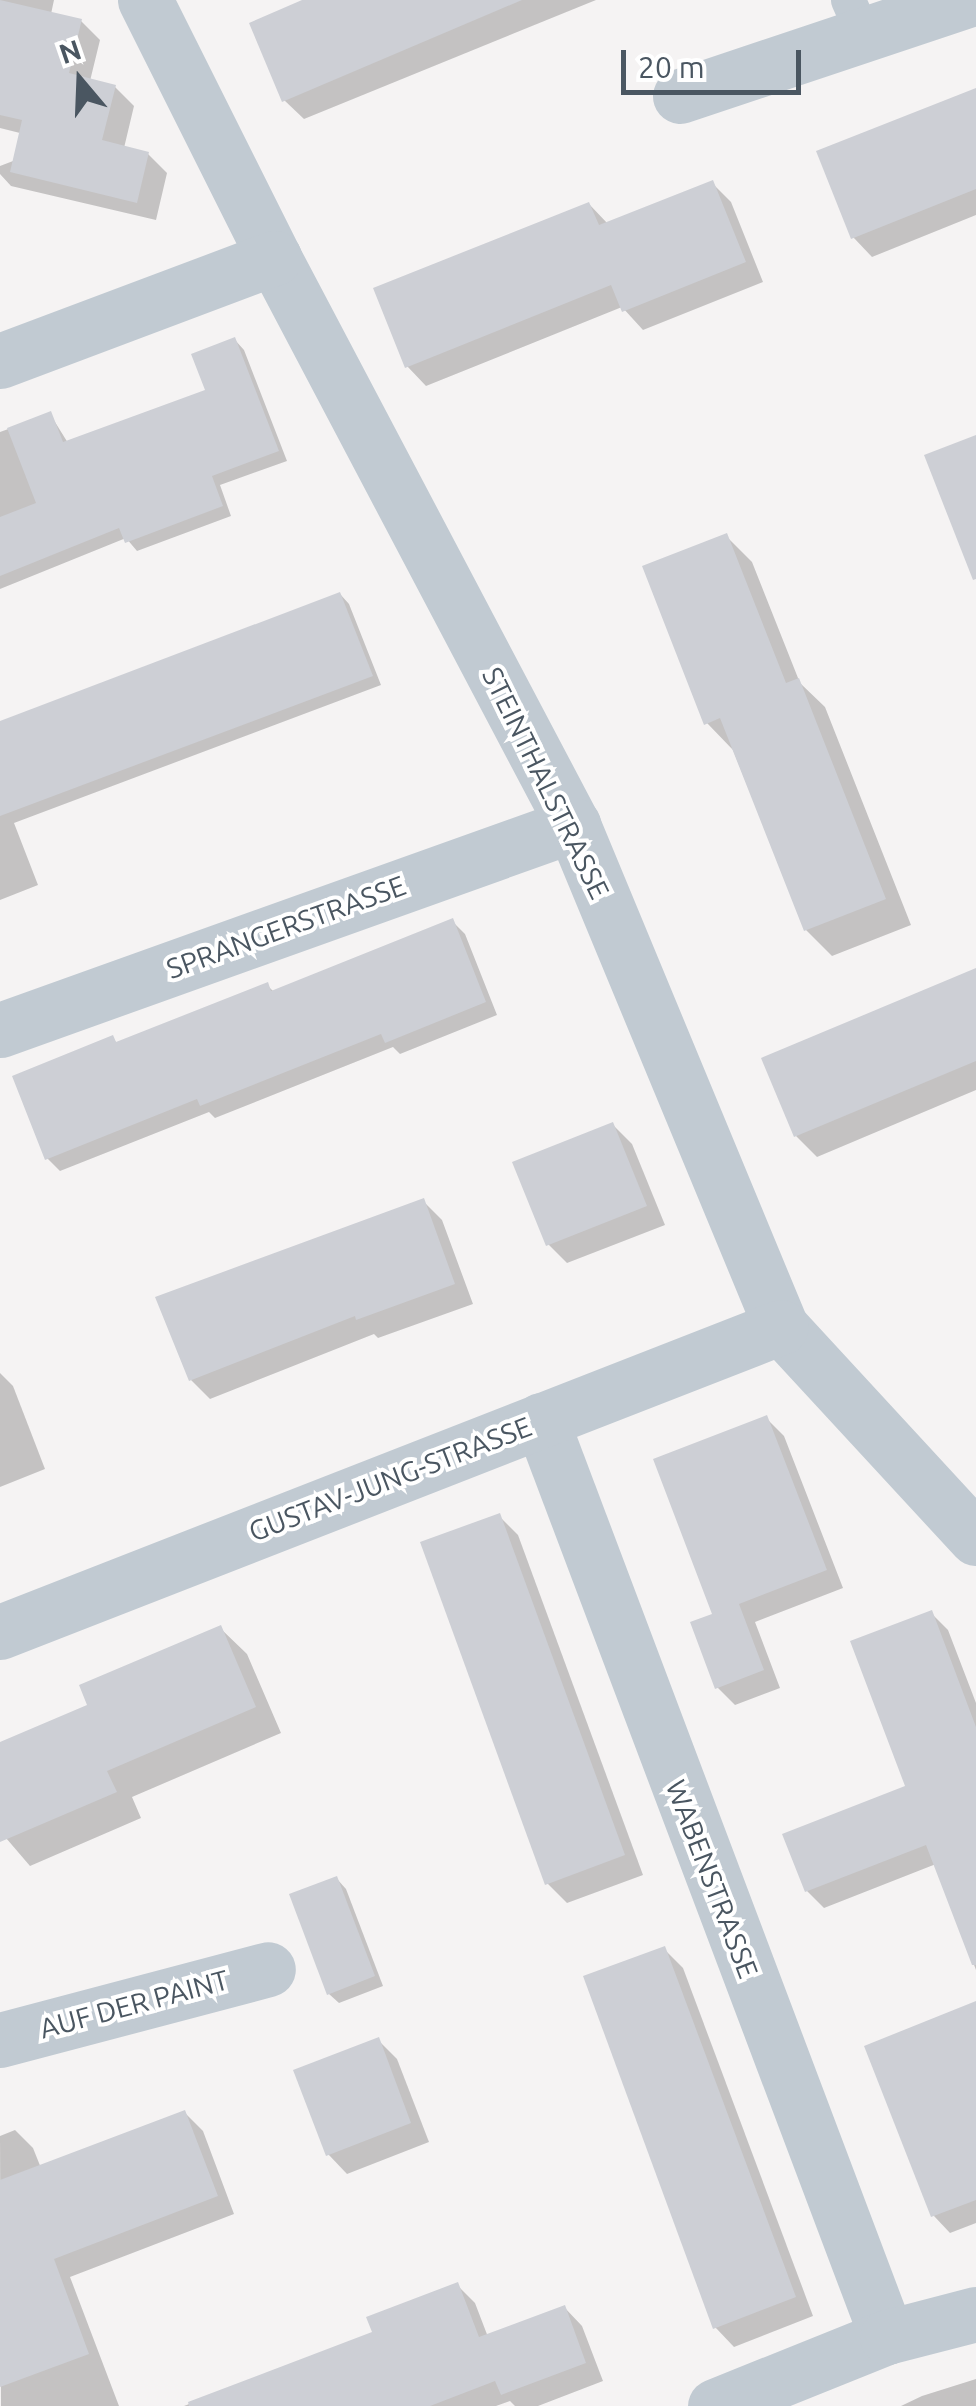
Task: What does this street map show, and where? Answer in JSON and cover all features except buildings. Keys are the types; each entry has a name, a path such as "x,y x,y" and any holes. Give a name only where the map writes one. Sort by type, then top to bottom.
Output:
{"street":[{"name":"STEINTHALSTRASSE","path":"145,0 274,258 573,825 781,1327 976,1538"},
{"path":"680,96 856,17 968,0"},
{"path":"0,361 274,258"},
{"name":"SPRANGERSTRASSE","path":"0,1030 573,825"},
{"name":"GUSTAV-JUNG-STRASSE","path":"0,1632 781,1327"},
{"name":"WABENSTRASSE","path":"541,1420 887,2336"},
{"name":"AUF DER PAINT","path":"0,2040 268,1969"},
{"path":"715,2406 887,2336 976,2314"}]}
